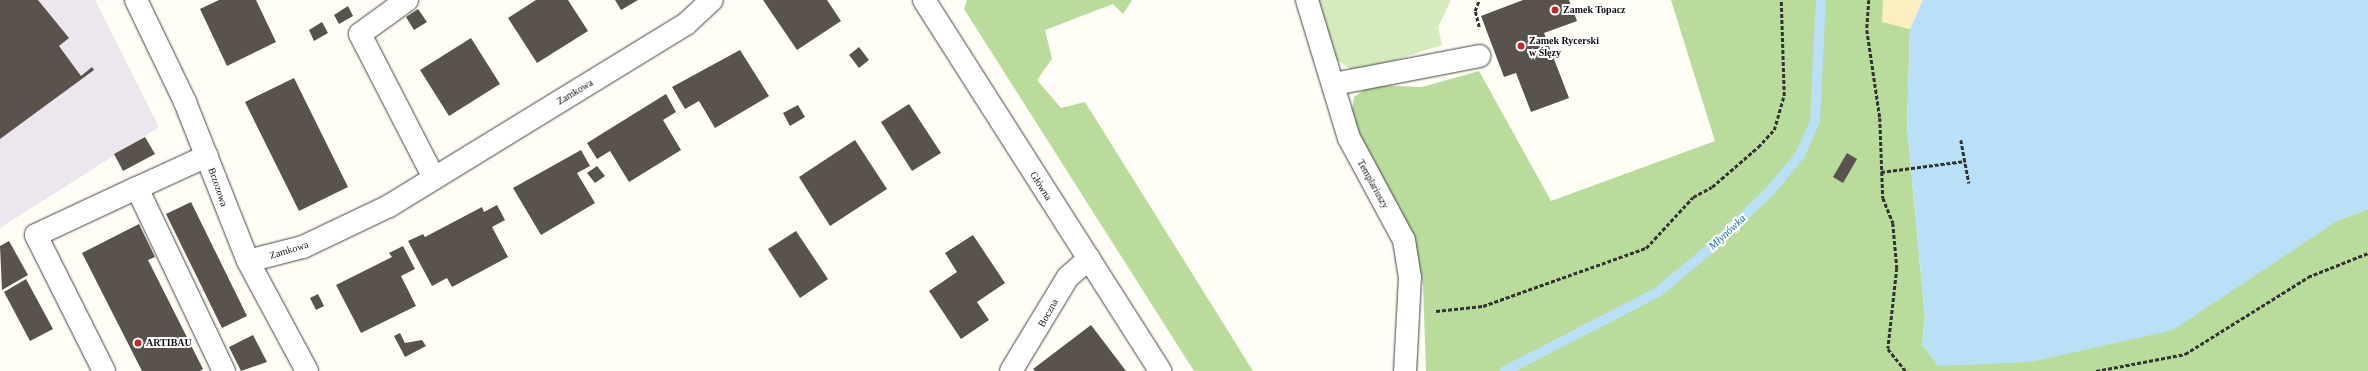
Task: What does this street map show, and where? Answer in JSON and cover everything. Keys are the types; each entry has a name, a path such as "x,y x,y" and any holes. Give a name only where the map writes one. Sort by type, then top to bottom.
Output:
{"street":[{"path":"407,0 360,34 434,178"},
{"name":"Zamkowa","path":"248,261 302,247 390,206 686,24 712,0"},
{"name":"Główna","path":"924,0 1160,371"},
{"name":"Templariuszy","path":"1307,0 1334,84 1349,138 1367,178 1404,240 1410,276 1405,371"},
{"name":"Brzozowa","path":"143,3 207,156 248,261 307,371"},
{"path":"1334,84 1479,56"},
{"path":"104,371 36,234 207,156"},
{"path":"137,188 224,371"},
{"name":"Boczna","path":"1011,371 1041,327 1068,277 1088,258"}],"path":[{"path":"1409,310 1459,311 1483,306 1646,248 1693,197 1712,187 1774,130 1784,96 1781,0"},
{"path":"1869,0 1867,30 1880,118 1883,198 1893,223 1897,268 1888,349 1906,371"},
{"path":"1961,140 1969,184"},
{"path":"1881,172 1965,161"},
{"path":"2096,371 2185,354 2308,277 2368,253"}],"shaded area":[{"path":"0,0 95,0 159,127 0,228"}],"green space":[{"path":"967,0 1132,0 1123,14 1113,4 1045,30 1052,59 1037,80 1061,108 1085,102 1253,371 1194,371 964,9"},
{"path":"1315,0 1451,0 1438,27 1442,45 1373,67 1352,70 1334,58"},
{"path":"1671,0 1883,0 1883,21 1910,29 1907,125 1925,318 1922,344 1938,365 1970,363 2368,209 2368,371 1426,371 1423,284 1410,229 1379,176 1351,118 1354,97 1371,85 1422,87 1479,71 1551,201 1715,141"}],"sand":[{"path":"1883,0 1923,0 1910,29 1882,22"}],"water":[{"path":"1923,0 2368,0 2368,209 2337,221 2173,330 2031,362 1938,366 1922,344 1925,318 1907,125 1910,29"}],"building":[{"path":"0,0 38,0 69,38 59,46 81,76 92,67 94,70 0,139"},
{"path":"219,0 256,0 276,42 227,66 200,9"},
{"path":"536,0 568,0 588,31 537,63 508,18"},
{"path":"615,0 638,0 621,10"},
{"path":"763,0 827,0 841,21 797,50"},
{"path":"1523,0 1569,0 1577,21 1544,33 1569,98 1531,112 1516,73 1504,77 1481,16"},
{"path":"348,6 353,16 339,24 334,15"},
{"path":"418,9 427,22 414,30 406,17"},
{"path":"322,22 328,33 314,41 309,30"},
{"path":"471,38 500,84 449,116 420,70"},
{"path":"859,47 869,60 859,68 849,55"},
{"path":"740,50 769,96 715,128 699,101 685,109 672,87"},
{"path":"294,78 348,187 299,211 245,102"},
{"path":"666,94 676,112 663,120 681,150 629,182 610,151 597,159 587,143"},
{"path":"909,104 941,153 912,171 881,122"},
{"path":"798,105 805,117 790,126 783,113"},
{"path":"145,137 155,154 123,171 114,154"},
{"path":"855,140 887,189 830,226 799,177"},
{"path":"581,150 590,166 577,173 595,203 541,235 513,188"},
{"path":"1847,153 1857,159 1843,183 1833,177"},
{"path":"597,166 605,176 595,183 587,173"},
{"path":"191,202 247,316 222,328 166,214"},
{"path":"497,205 505,220 492,227 508,257 452,287 447,278 432,286 408,241 423,234 425,237 482,207 484,212"},
{"path":"139,224 155,257 148,260 203,369 200,371 142,371 82,253"},
{"path":"796,231 828,279 800,298 768,249"},
{"path":"973,235 1005,283 977,302 989,320 961,339 929,291 957,272 945,253"},
{"path":"9,241 28,275 2,290 0,246"},
{"path":"403,246 415,269 401,276 416,306 361,333 336,285 392,257 389,253"},
{"path":"26,279 53,329 30,341 4,292"},
{"path":"318,294 324,306 316,310 310,298"},
{"path":"1091,325 1126,371 1035,371 1033,369"},
{"path":"400,333 405,343 422,340 426,346 405,357 394,336"},
{"path":"253,335 267,362 241,371 229,347"}],"waterway":[{"name":"Młynówka","path":"1505,371 1658,292 1712,247 1770,191 1800,155 1815,121 1821,0"}],"place":[{"name":"Zamek Topacz","path":"1555,10"},
{"name":"Zamek Rycerski w Ślęzy","path":"1521,46"},
{"name":"ARTIBAU","path":"138,343"}]}
